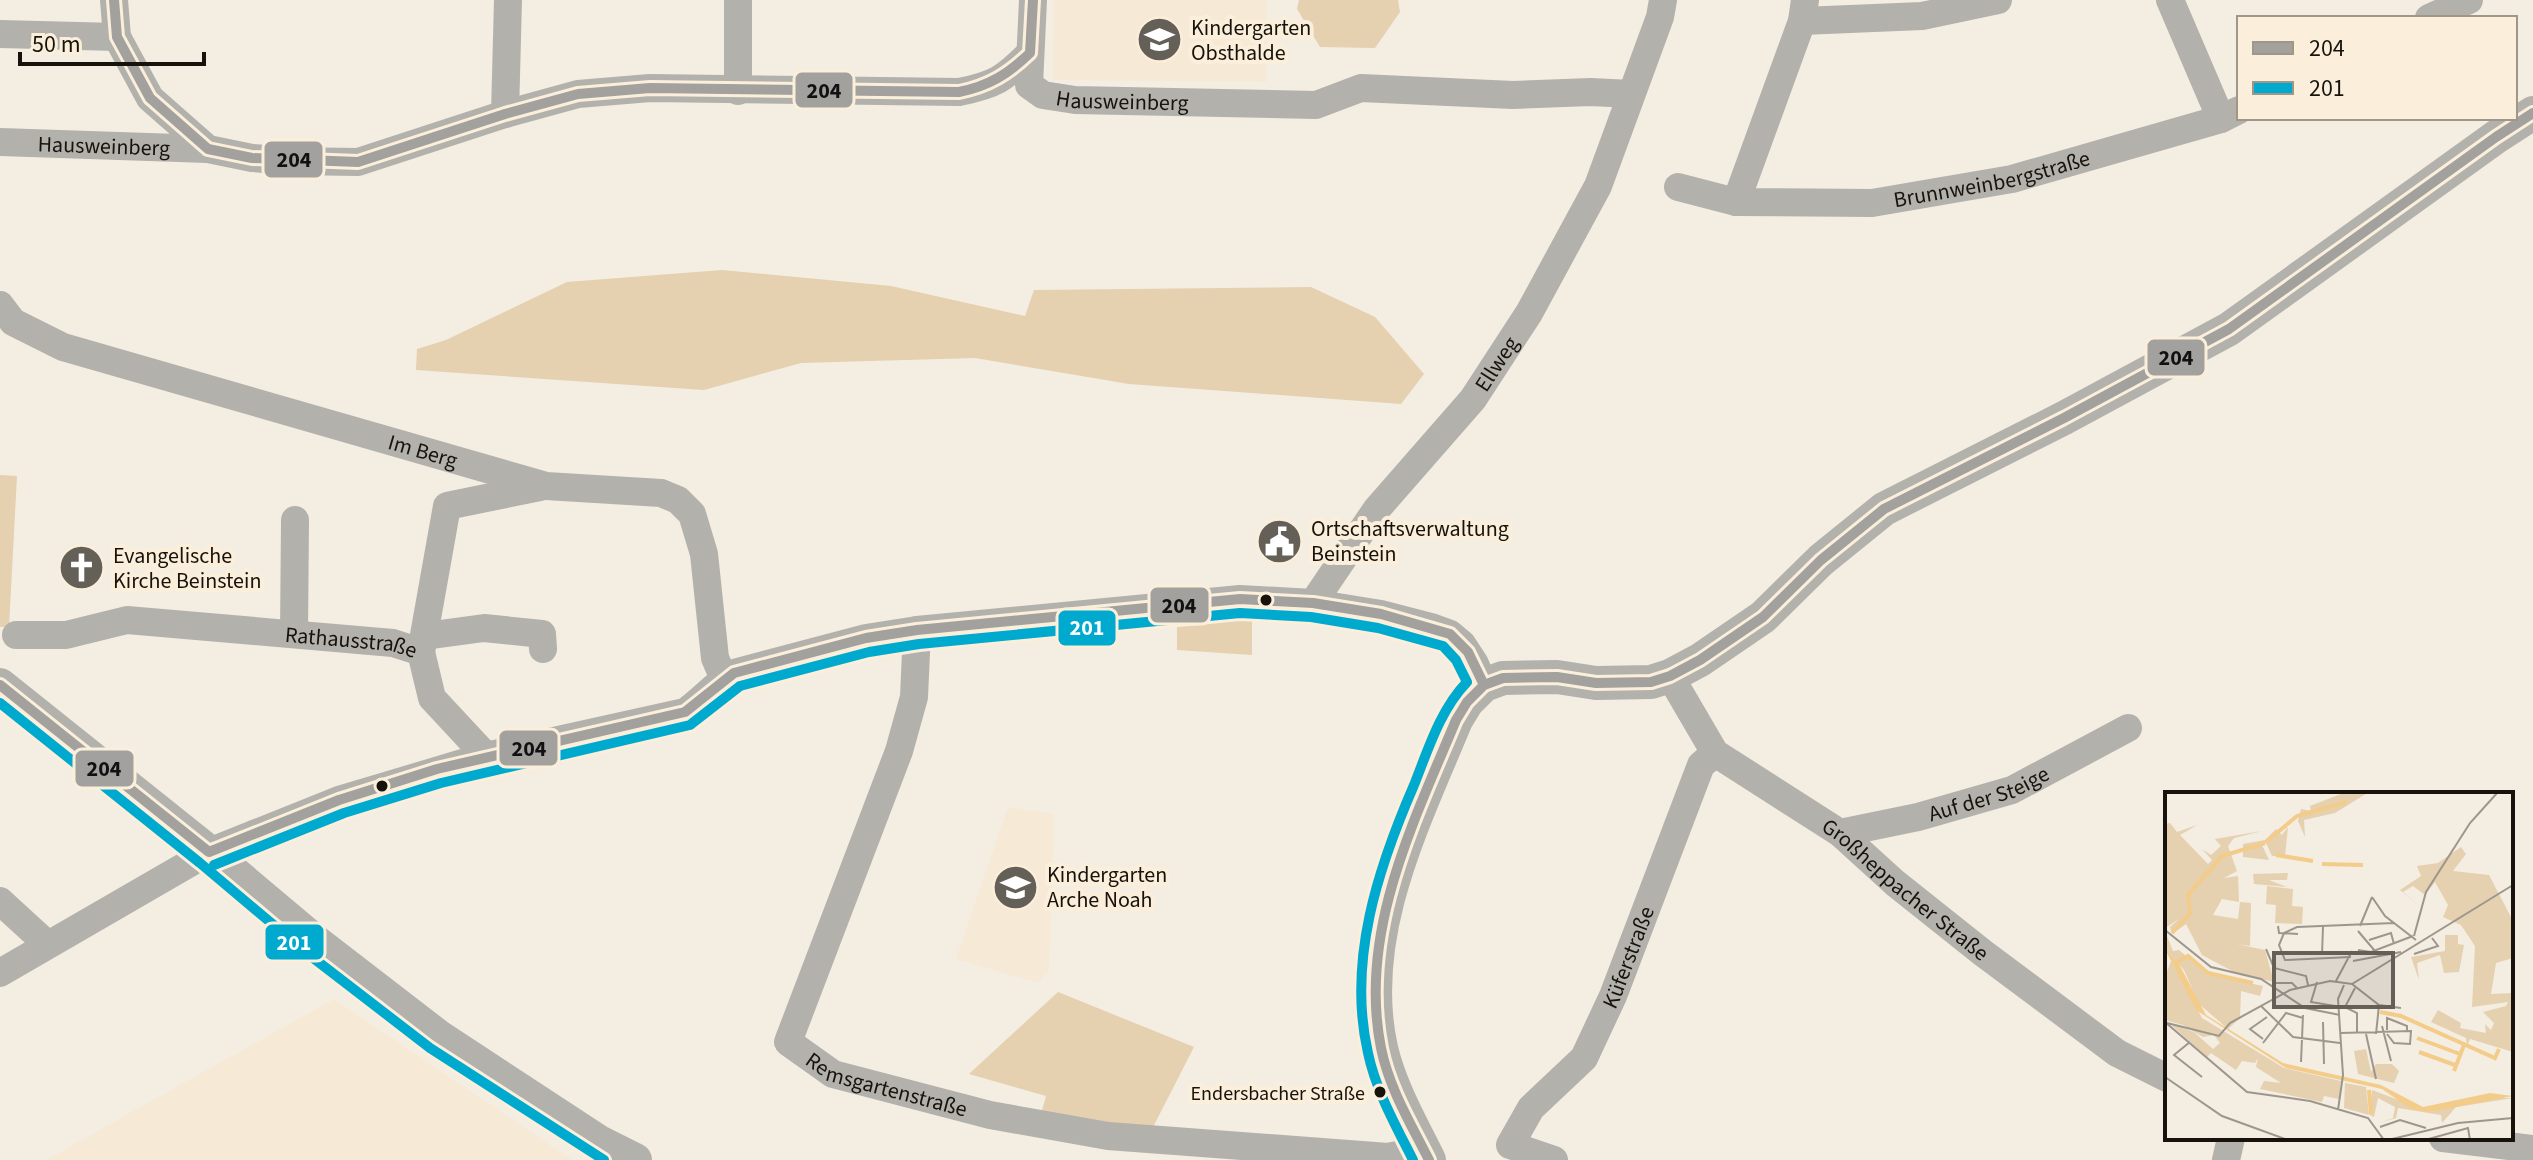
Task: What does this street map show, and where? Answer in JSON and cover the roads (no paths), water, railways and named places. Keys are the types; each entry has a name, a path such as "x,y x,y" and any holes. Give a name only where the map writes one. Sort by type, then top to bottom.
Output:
{"street":[{"name":"Hausweinberg","path":"114,0 117,37 150,98 208,149"},
{"path":"505,114 508,0"},
{"path":"738,0 738,91"},
{"path":"1030,53 1033,0"},
{"name":"Ellweg","path":"1313,603 1376,510 1473,399 1529,313 1598,186 1660,17 1663,0"},
{"path":"1736,202 1804,10 1922,16 1998,0"},
{"path":"2170,0 2230,114"},
{"path":"2433,16 2469,0"},
{"path":"0,34 117,37"},
{"name":"Hausweinberg","path":"0,142 208,149 252,158 358,162 505,114 578,94 650,88 959,92 989,86 1010,74 1030,53"},
{"name":"Hausweinberg","path":"1030,53 1029,85 1043,95 1075,100 1316,105 1361,88 1513,95 1631,94"},
{"path":"1424,1151 1391,1080 1382,1049 1377,1024 1375,977 1396,869 1456,720 1467,702 1484,685 1520,676 1596,683 1651,682 1700,660 1763,617 1821,560 1884,509 2064,418 2229,329 2533,113"},
{"name":"Brunnweinbergstraße","path":"1678,187 1736,202 1872,203 1996,182 2230,114"},
{"name":"Im Berg","path":"0,305 13,322 63,347 546,486 661,493 678,500 692,514 704,554 715,658 724,679"},
{"path":"423,644 447,506 546,486"},
{"path":"294,634 295,520"},
{"path":"0,973 209,852 339,800 486,756 685,712 734,673 866,638 917,630 1226,600 1313,603 1381,614 1450,634 1468,652 1484,685"},
{"name":"Rathausstraße","path":"16,635 66,635 127,620 423,644 484,628 542,634 543,649"},
{"name":"Remsgartenstraße","path":"917,630 914,697 899,751 788,1042 833,1074 990,1115 1108,1136 1388,1157 1424,1151"},
{"name":"Rathausstraße","path":"423,644 432,698 486,756"},
{"name":"Großheppacher Straße","path":"1670,676 1715,753 1840,833 1895,883 2117,1053 2165,1077"},
{"path":"0,685 305,933 439,1037 599,1142 635,1160"},
{"name":"Auf der Steige","path":"1840,833 1918,817 2012,790 2128,728"},
{"name":"Küferstraße","path":"1554,1160 1510,1145 1531,1108 1584,1058 1613,996 1701,765 1715,753"},
{"path":"0,901 47,944"},
{"path":"2226,1160 2231,1140"},
{"path":"2459,1140 2533,1149"}],"place":[{"name":"Kindergarten Obsthalde","path":"1160,40"},
{"name":"Ortschaftsverwaltung Beinstein","path":"1280,541"},
{"name":"Evangelische Kirche Beinstein","path":"82,568"},
{"name":"Kindergarten Arche Noah","path":"1016,887"},
{"name":"Endersbacher Straße","path":"1380,1092"}]}
